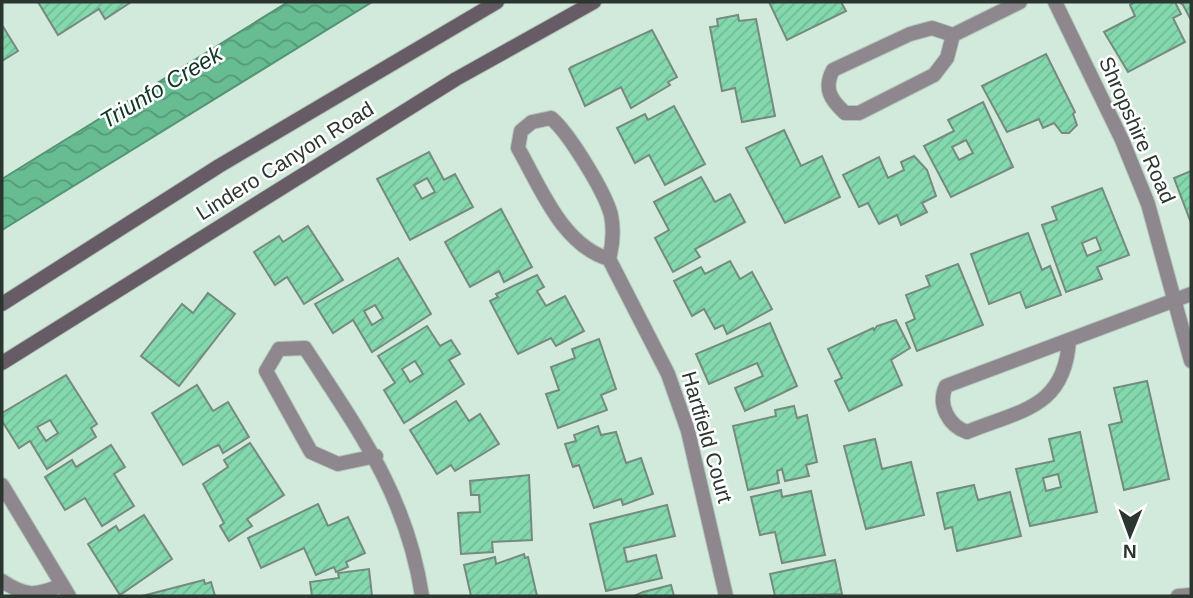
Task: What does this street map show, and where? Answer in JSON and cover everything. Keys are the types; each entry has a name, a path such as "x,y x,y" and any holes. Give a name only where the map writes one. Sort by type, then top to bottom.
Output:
{"street":[{"name":"Lindero Canyon Road","path":"2,304 219,166 497,2"},
{"name":"Lindero Canyon Road","path":"2,363 456,79 594,2"},
{"path":"953,35 947,58 934,75 859,113 845,113 831,100 827,82 833,70 910,34 932,28 953,35 1020,2"},
{"name":"Shropshire Road","path":"1055,2 1122,140 1148,204 1177,300 1191,361"},
{"path":"551,118 566,131 610,213 614,243 609,259 590,253 569,234 518,148 521,131 532,122 551,118"},
{"name":"Hartfield Court","path":"609,259 668,374 684,419 726,596"},
{"path":"1069,340 1068,364 1059,384 1043,401 967,432 958,429 947,417 942,394 946,386 1191,294"},
{"path":"376,456 338,464 310,452 266,371 279,349 305,348 376,456 403,519 422,596"},
{"path":"2,485 65,591 38,596 14,589 2,581"},
{"path":"1178,596 1191,595"}],"water":[{"name":"Triunfo Creek","path":"288,2 372,2 2,230 2,179"}],"building":[{"path":"38,2 131,2 105,19 99,9 58,35"},
{"path":"769,2 841,2 846,11 787,40"},
{"path":"1135,2 1175,2 1181,14 1173,18 1185,42 1128,72 1104,32 1135,16 1130,5"},
{"path":"1179,2 1191,2 1191,20 1183,5"},
{"path":"738,15 739,21 756,19 775,116 742,122 735,88 722,91 710,27 718,26 717,19"},
{"path":"2,25 18,51 2,61"},
{"path":"652,30 677,77 668,82 670,85 631,108 621,87 585,106 569,69"},
{"path":"1046,54 1075,112 1073,114 1077,125 1069,133 1062,133 1054,123 1043,128 1039,119 1007,132 982,86"},
{"path":"983,102 1013,167 951,197 924,146 954,131 948,120","holes":["966,140 973,153 959,160 952,147"]},
{"path":"674,106 705,164 665,185 649,155 635,163 617,128 645,114 648,120"},
{"path":"784,130 801,166 822,156 840,197 785,223 746,148"},
{"path":"429,152 444,180 455,174 473,207 410,240 377,179","holes":["427,178 435,192 422,199 414,185"]},
{"path":"914,156 927,170 936,196 922,203 927,212 901,225 897,215 879,224 868,203 859,207 843,175 879,157 888,178 904,170 901,162"},
{"path":"1191,171 1191,223 1174,178"},
{"path":"701,177 715,202 730,194 745,222 695,249 700,257 673,272 655,238 669,230 654,202"},
{"path":"1102,188 1129,255 1097,267 1102,279 1066,292 1042,225 1057,220 1052,207","holes":["1096,237 1101,250 1087,256 1082,243"]},
{"path":"501,209 532,267 504,282 499,271 470,287 445,242"},
{"path":"308,226 343,280 304,304 287,277 275,285 254,252 279,236 283,242"},
{"path":"1028,233 1042,270 1050,266 1061,295 1026,308 1020,292 989,304 971,254"},
{"path":"398,258 431,314 372,352 353,320 333,333 315,304","holes":["375,305 383,318 372,325 364,311"]},
{"path":"730,261 740,279 752,272 772,309 727,334 723,325 715,329 704,309 692,316 674,281 701,267 705,274"},
{"path":"958,264 983,325 917,351 906,323 915,319 906,295 930,286 926,276"},
{"path":"537,275 544,287 537,291 546,306 565,296 584,331 556,346 551,338 518,354 490,301 498,297 496,294"},
{"path":"208,293 235,314 179,386 141,356 182,304 193,313"},
{"path":"896,320 910,348 891,360 902,385 849,411 835,381 842,378 828,349"},
{"path":"770,323 797,386 745,411 735,388 763,376 757,363 709,384 696,354"},
{"path":"427,326 440,346 451,340 460,354 449,360 464,384 404,423 384,390 395,383 378,356","holes":["415,361 423,374 410,382 402,369"]},
{"path":"599,339 616,389 601,395 607,410 558,428 546,394 559,390 551,367 575,358 572,349"},
{"path":"66,375 97,424 91,428 96,437 47,469 30,441 19,448 2,421 2,413","holes":["50,420 58,433 46,441 37,427"]},
{"path":"1147,381 1169,479 1124,490 1109,425 1122,422 1114,388"},
{"path":"197,385 213,411 228,402 249,437 223,453 219,445 183,465 152,413"},
{"path":"456,401 469,421 480,414 499,444 455,471 451,465 437,474 410,430"},
{"path":"794,406 797,418 807,415 817,462 806,465 809,476 785,481 782,469 777,471 779,483 748,490 733,426 776,416 775,410"},
{"path":"598,426 601,435 616,432 626,463 641,458 653,494 623,505 621,499 594,508 579,465 573,467 565,444 576,441 574,435"},
{"path":"1080,432 1097,512 1030,526 1016,469 1054,461 1049,439","holes":["1058,474 1061,487 1046,491 1043,478"]},
{"path":"875,439 882,469 911,462 924,515 866,529 844,446"},
{"path":"250,443 284,495 247,519 252,526 229,541 220,526 224,523 203,484 228,467 224,460"},
{"path":"111,445 125,467 114,474 134,506 102,526 85,498 65,510 45,477 72,460 76,467"},
{"path":"529,475 532,540 492,542 493,552 461,554 458,513 480,512 479,495 471,495 470,481"},
{"path":"974,485 978,500 1010,492 1021,536 957,551 952,527 945,529 937,493"},
{"path":"781,490 782,497 811,491 825,555 782,563 775,532 760,535 751,497"},
{"path":"318,504 328,526 348,517 365,553 346,562 348,567 336,572 334,567 316,575 304,548 261,568 248,538"},
{"path":"667,505 675,536 624,548 627,562 656,555 662,578 606,591 590,524"},
{"path":"144,515 172,559 120,595 88,544 116,526 119,531"},
{"path":"524,554 525,558 528,557 537,596 471,596 464,565 495,557 496,564"},
{"path":"835,560 842,594 775,596 770,574"},
{"path":"369,569 372,596 312,596 310,582 339,578 338,573"},
{"path":"204,580 205,584 211,582 215,596 142,596"},
{"path":"671,585 674,596 634,596 643,592"}]}
